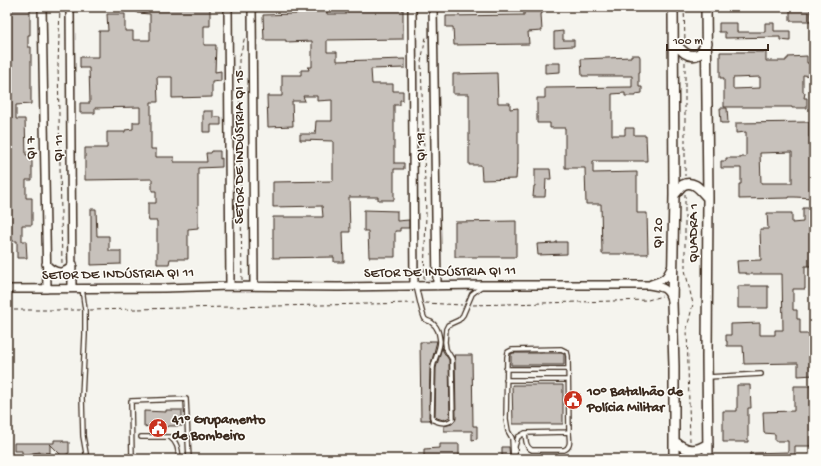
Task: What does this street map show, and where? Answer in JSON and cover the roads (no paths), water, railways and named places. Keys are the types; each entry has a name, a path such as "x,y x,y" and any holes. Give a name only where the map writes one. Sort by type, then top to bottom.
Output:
{"street":[{"name":"QI 7","path":"42,7 47,289"},
{"name":"QI 11","path":"70,7 72,288"},
{"path":"228,7 230,286"},
{"name":"SETOR DE INDÚSTRIA QI 15","path":"252,7 254,286"},
{"path":"412,7 418,286"},
{"name":"QI 19","path":"433,7 437,286"},
{"name":"QI 20","path":"673,7 674,195 671,298 675,442 674,459"},
{"name":"QUADRA 1","path":"706,7 708,459"},
{"path":"673,41 685,53 692,56 699,54 707,43"},
{"path":"674,195 682,185 689,183 696,185 708,198"},
{"path":"46,264 51,269 62,272 73,264"},
{"path":"649,285 664,280 673,264"},
{"path":"649,285 662,288 667,291 671,298"},
{"name":"SETOR DE INDÚSTRIA QI 11","path":"7,290 230,286 649,285"},
{"path":"675,442 683,448 696,450 701,449 708,444"}],"lane":[{"path":"418,286 420,303 425,319 435,325 438,329 440,342 433,368 432,417 433,420 442,423 453,420 452,359 446,349 446,329 448,325 459,320 472,294 483,285"},
{"path":"82,288 85,310 82,436 87,459"},
{"path":"514,459 512,438 508,430 506,418 506,369 508,352 512,350 561,349 567,352 568,356 570,442 567,449 564,450 532,450 528,449 525,433"},
{"path":"506,369 568,369"},
{"path":"707,377 761,374"},
{"path":"506,380 568,380"},
{"path":"132,459 131,401 186,399 189,459"},
{"path":"514,459 515,446 518,437 525,433 569,432"},
{"path":"141,437 170,437 178,446 179,459"},
{"path":"26,459 36,455 47,455 57,459"}],"place":[{"name":"10° Batalhão de Polícia Militar","path":"573,400"},
{"name":"41º Grupamento de Bombeiro","path":"158,428"}]}
